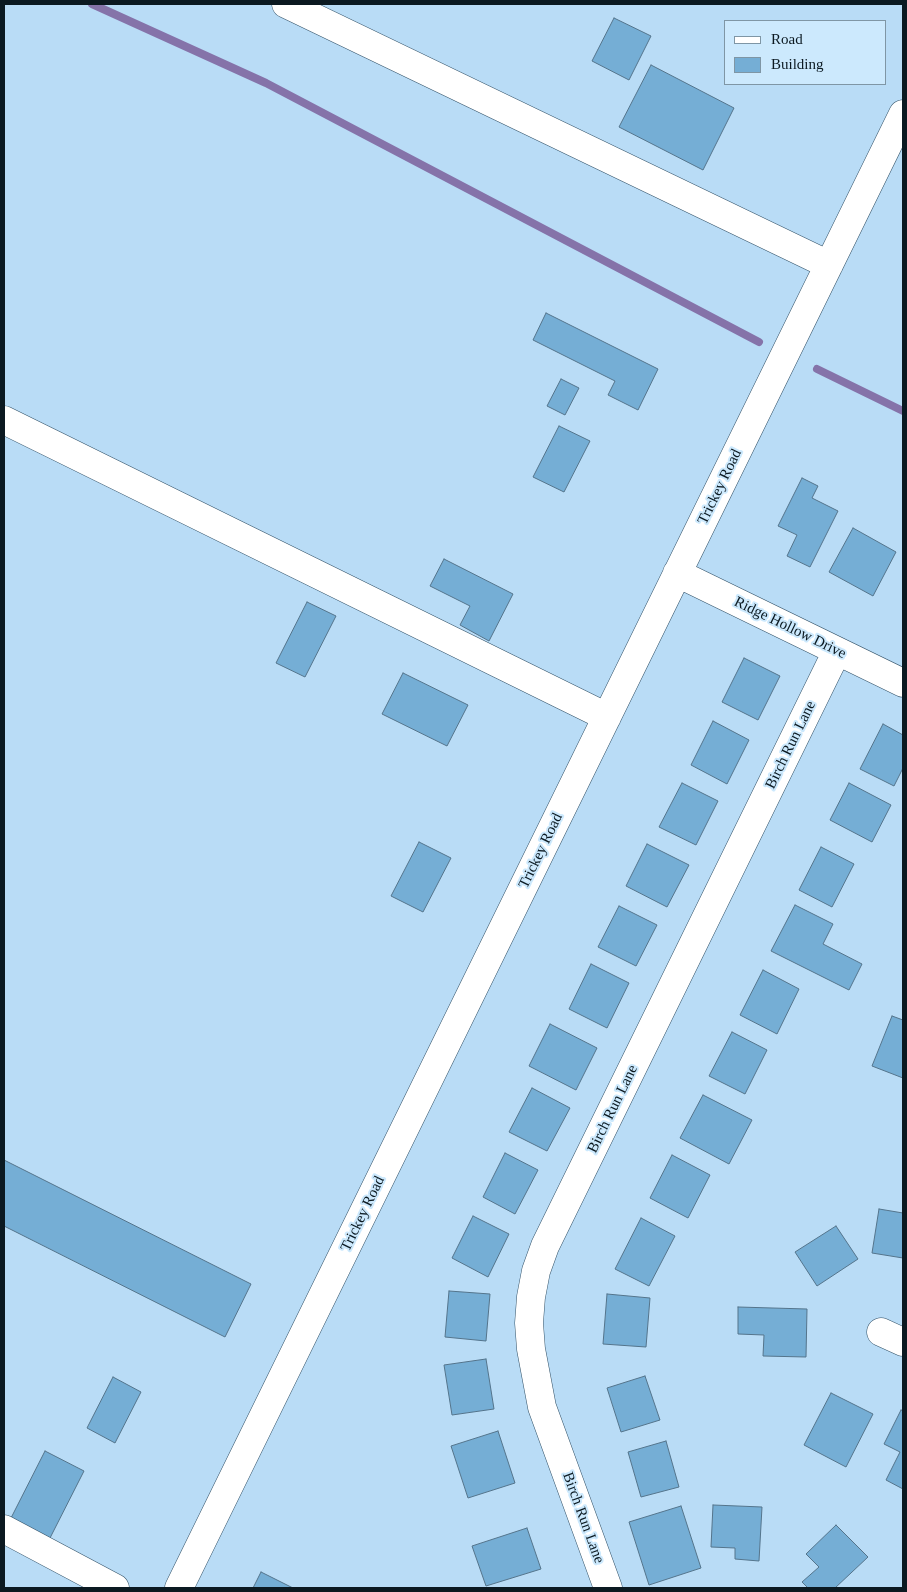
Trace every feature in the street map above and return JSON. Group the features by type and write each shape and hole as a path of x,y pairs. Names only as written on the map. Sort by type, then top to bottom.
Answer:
{"street":[{"path":"286,4 829,265"},
{"name":"Trickey Road","path":"179,1588 903,114"},
{"path":"4,420 607,717"},
{"name":"Ridge Hollow Drive","path":"678,573 903,683"},
{"name":"Birch Run Lane","path":"608,1588 542,1407 531,1349 529,1322 536,1271 550,1238 837,651"},
{"path":"4,1529 115,1588"}],"building":[{"path":"614,18 651,36 629,80 592,61"},
{"path":"651,65 734,108 703,170 619,127"},
{"path":"546,313 658,369 638,410 608,395 615,381 533,340"},
{"path":"561,379 579,388 565,415 547,406"},
{"path":"559,426 590,441 564,492 533,477"},
{"path":"802,478 818,486 812,498 838,511 810,567 787,556 797,535 778,526"},
{"path":"853,528 896,552 873,596 829,572"},
{"path":"444,559 513,594 489,641 460,625 470,606 430,586"},
{"path":"307,602 336,616 305,677 276,663"},
{"path":"744,658 780,676 758,720 722,702"},
{"path":"403,673 468,705 447,746 382,714"},
{"path":"713,721 749,740 727,784 691,765"},
{"path":"883,724 903,735 903,768 894,786 860,769"},
{"path":"682,783 718,801 696,845 659,827"},
{"path":"849,783 891,805 872,842 830,820"},
{"path":"419,842 451,858 423,912 391,896"},
{"path":"647,844 689,865 667,907 626,886"},
{"path":"821,847 854,864 832,907 799,890"},
{"path":"795,905 833,924 823,944 862,964 849,990 771,951"},
{"path":"619,906 657,925 636,966 598,947"},
{"path":"591,964 629,983 607,1028 569,1009"},
{"path":"763,970 799,989 777,1034 740,1015"},
{"path":"892,1016 903,1020 903,1078 872,1066"},
{"path":"550,1024 597,1048 576,1090 529,1066"},
{"path":"732,1032 767,1050 745,1094 709,1076"},
{"path":"532,1088 570,1108 547,1151 509,1132"},
{"path":"703,1095 752,1120 729,1164 680,1138"},
{"path":"505,1153 538,1170 515,1214 483,1197"},
{"path":"672,1155 710,1175 688,1218 650,1198"},
{"path":"4,1160 251,1284 225,1337 4,1226"},
{"path":"879,1209 903,1213 903,1258 872,1253"},
{"path":"473,1216 509,1234 488,1277 452,1258"},
{"path":"641,1218 675,1236 649,1286 615,1269"},
{"path":"836,1226 858,1259 817,1286 795,1252"},
{"path":"449,1291 490,1294 486,1341 445,1337"},
{"path":"607,1294 650,1298 646,1347 603,1344"},
{"path":"738,1307 807,1309 806,1357 763,1356 764,1335 738,1334"},
{"path":"486,1359 494,1409 452,1415 444,1365"},
{"path":"645,1376 660,1420 621,1432 607,1388"},
{"path":"113,1377 141,1392 115,1443 87,1428"},
{"path":"831,1393 873,1414 846,1467 804,1445"},
{"path":"901,1410 903,1411 903,1489 886,1480 900,1452 884,1444"},
{"path":"498,1431 515,1483 468,1498 451,1446"},
{"path":"666,1441 679,1487 641,1497 628,1452"},
{"path":"45,1451 84,1471 50,1538 11,1518"},
{"path":"713,1505 762,1507 759,1561 735,1559 735,1548 711,1547"},
{"path":"681,1506 701,1568 649,1585 629,1522"},
{"path":"836,1525 868,1557 835,1588 808,1588 802,1582 819,1567 806,1554"},
{"path":"527,1528 541,1569 486,1586 472,1546"},
{"path":"261,1572 293,1588 253,1588"}],"waterway":[{"path":"92,4 266,83 759,342"},
{"path":"817,369 903,411"}]}
